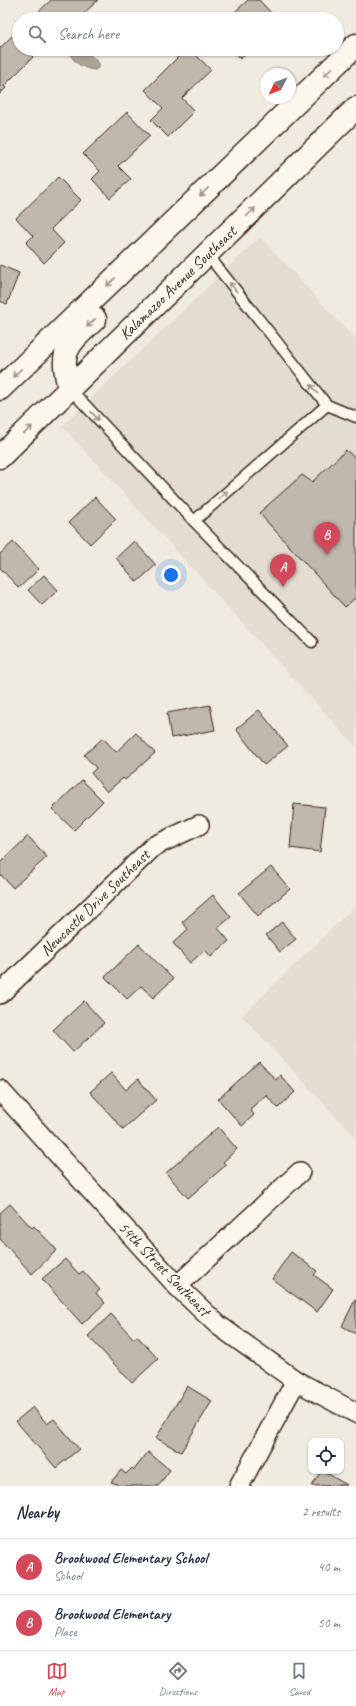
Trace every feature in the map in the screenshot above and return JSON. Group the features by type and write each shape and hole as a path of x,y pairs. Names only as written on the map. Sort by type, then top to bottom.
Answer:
{"main road":[{"path":"0,389 356,45"},
{"name":"Kalamazoo Avenue Southeast","path":"0,457 356,108"},
{"path":"70,389 64,368 67,350 74,340 234,183 247,151"}],"street":[{"name":"Newcastle Drive Southeast","path":"0,994 154,846 200,825"},
{"name":"54th Street Southeast","path":"0,1090 177,1286 218,1325 296,1381 356,1413"},
{"path":"177,1286 300,1172"},
{"path":"239,1486 296,1381"}],"lane":[{"path":"207,254 327,405 356,417"},
{"path":"70,389 194,521 312,642"},
{"path":"194,521 327,405"}],"shaded area":[{"path":"71,56 91,56 99,63 99,67 95,70 84,67"},
{"path":"260,237 356,340 356,747 62,426"},
{"path":"356,905 356,1138 242,1016"}],"building":[{"path":"51,0 98,0 85,12 38,12"},
{"path":"248,0 259,0 270,12 235,12"},
{"path":"12,36 12,56 33,57 4,86 6,88 0,94 0,48"},
{"path":"179,56 197,56 211,70 182,98 194,111 168,137 151,120 163,108 145,90"},
{"path":"127,112 150,136 118,166 131,179 110,198 92,179 100,171 83,154"},
{"path":"58,177 81,200 51,229 64,243 44,263 26,243 33,236 16,218"},
{"path":"0,265 19,273 7,304 0,301"},
{"path":"346,450 356,459 356,597 345,607 259,513 302,475 312,482"},
{"path":"95,497 116,519 90,544 69,522"},
{"path":"134,541 156,565 137,582 116,558"},
{"path":"13,542 39,569 19,588 0,568 0,554"},
{"path":"44,575 58,590 42,605 28,590"},
{"path":"210,705 215,730 171,738 167,713"},
{"path":"259,710 288,746 264,765 236,729"},
{"path":"136,733 155,753 125,780 123,778 107,792 91,773 96,768 84,755 103,738 116,752"},
{"path":"82,780 103,801 74,830 52,809"},
{"path":"294,804 325,807 320,852 290,848"},
{"path":"28,836 47,857 13,888 0,874 0,863"},
{"path":"271,867 290,889 258,916 239,893"},
{"path":"213,895 231,917 218,928 229,941 211,957 205,950 190,963 173,943 188,929 182,922"},
{"path":"282,922 296,939 280,952 266,935"},
{"path":"139,944 173,979 153,998 141,986 127,999 105,977"},
{"path":"84,1001 104,1023 73,1052 53,1030"},
{"path":"259,1062 276,1080 280,1075 295,1092 278,1108 266,1095 250,1109 254,1115 242,1126 218,1099"},
{"path":"111,1073 126,1090 138,1079 156,1100 123,1129 90,1092"},
{"path":"218,1127 237,1149 223,1162 226,1165 188,1198 166,1173"},
{"path":"10,1204 32,1228 34,1226 57,1250 32,1274 0,1239 0,1213"},
{"path":"291,1252 317,1271 314,1275 333,1289 317,1312 272,1279"},
{"path":"65,1259 79,1274 83,1271 100,1290 96,1293 105,1303 82,1324 42,1279"},
{"path":"356,1300 356,1334 342,1326"},
{"path":"111,1314 134,1339 137,1336 158,1359 132,1383 88,1336"},
{"path":"187,1386 212,1401 181,1452 156,1438"},
{"path":"33,1407 47,1424 54,1419 79,1449 56,1468 16,1421"},
{"path":"148,1452 170,1470 158,1486 116,1486 117,1484 111,1482 121,1470 126,1474 132,1468 134,1470"},
{"path":"319,1474 328,1474 347,1485 312,1486"}],"place":[{"name":"Brookwood Elementary","path":"327,555"},
{"name":"Brookwood Elementary School","path":"283,587"}]}
